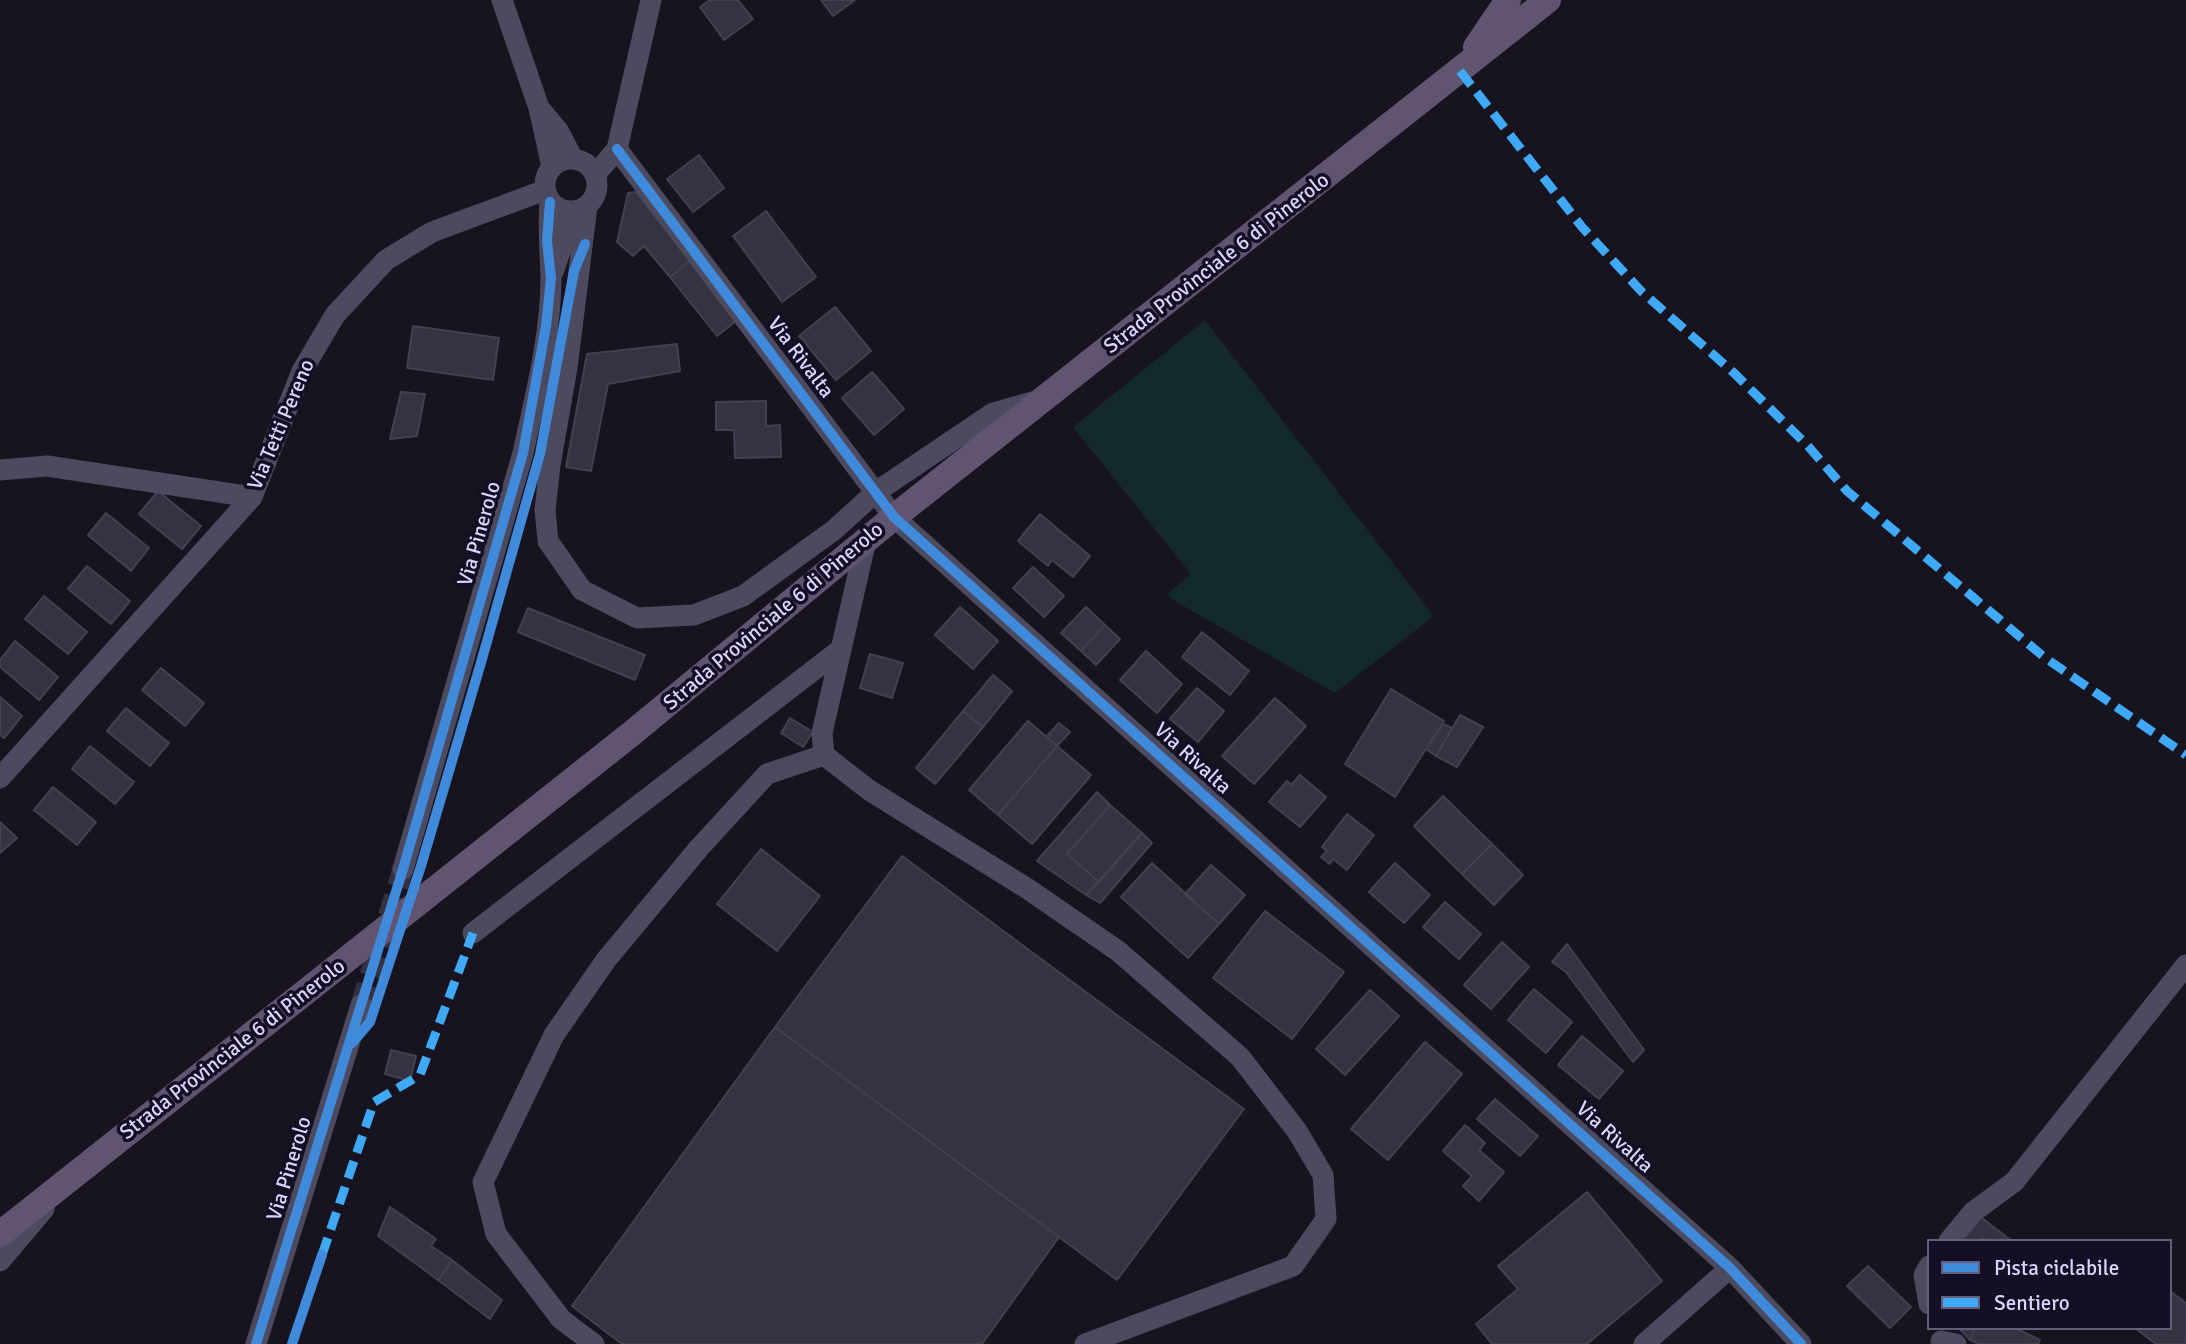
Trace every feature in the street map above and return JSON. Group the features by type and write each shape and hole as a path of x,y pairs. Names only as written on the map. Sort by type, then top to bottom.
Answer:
{"main road":[{"path":"1460,71 1508,0"},
{"name":"Strada Provinciale 6 di Pinerolo","path":"0,1234 631,734 894,517 1051,396 1548,0"}],"street":[{"path":"502,0 539,108 552,167"},
{"path":"539,108 585,166 596,193 580,209 557,208 548,196 547,173 552,167 585,166 619,139 651,0"},
{"name":"Via Rivalta","path":"619,139 894,517 1730,1268 1801,1344"},
{"name":"Via Pinerolo","path":"402,869 523,453 537,390 551,278 547,241 548,196"},
{"name":"Via Tetti Pereno","path":"0,778 252,497 302,371 335,315 386,260 432,232 548,196"},
{"path":"580,209 585,244 545,510 548,541 582,590 637,618 694,615 743,596 834,530 876,492 993,414 1051,396"},
{"name":"Via Pinerolo","path":"551,278 580,209"},
{"path":"0,470 47,466 252,497"},
{"path":"834,530 894,517"},
{"path":"866,540 822,733 824,755 869,790 1028,889 1118,951 1240,1057 1297,1131 1322,1175 1326,1219 1293,1266 1086,1344"},
{"path":"473,933 841,649"},
{"path":"594,1344 561,1319 496,1234 483,1182 554,1035 606,960 699,848 767,774 824,755"},
{"path":"1951,1239 1973,1212 2014,1182 2186,965"},
{"name":"Via Pinerolo","path":"256,1344 361,1005"},
{"path":"0,1261 65,1183"},
{"path":"1644,1344 1730,1268"},
{"path":"1927,1270 1924,1275 1927,1292"}],"green space":[{"path":"1205,320 1434,616 1335,693 1173,600 1167,594 1191,574 1073,427"}],"building":[{"path":"710,0 738,0 753,19 724,40 700,7"},
{"path":"821,0 855,0 833,16"},
{"path":"699,155 724,188 693,212 667,179"},
{"path":"636,192 690,261 670,277 644,246 633,256 617,242 628,193"},
{"path":"766,211 816,277 782,302 733,236"},
{"path":"690,261 737,320 717,336 670,277"},
{"path":"835,307 871,351 836,380 799,336"},
{"path":"413,326 499,338 493,380 407,368"},
{"path":"677,344 680,371 608,384 591,471 566,467 587,354"},
{"path":"872,372 904,409 874,435 842,398"},
{"path":"401,392 425,394 417,436 390,439"},
{"path":"766,401 766,426 780,425 781,457 735,458 734,430 716,430 716,402"},
{"path":"158,491 201,526 182,549 139,514"},
{"path":"106,513 149,548 131,571 88,535"},
{"path":"1040,514 1090,556 1073,577 1052,560 1048,566 1018,541"},
{"path":"87,566 130,601 111,624 68,589"},
{"path":"1033,567 1064,596 1044,617 1013,588"},
{"path":"44,596 87,632 68,654 25,619"},
{"path":"960,607 998,641 973,669 935,635"},
{"path":"1086,607 1105,625 1081,651 1061,633"},
{"path":"528,608 645,655 635,680 518,632"},
{"path":"1105,625 1120,639 1096,665 1081,651"},
{"path":"1202,632 1249,671 1230,695 1182,657"},
{"path":"15,641 58,677 39,700 0,667 0,660"},
{"path":"1146,651 1182,684 1157,713 1120,680"},
{"path":"870,654 903,663 892,698 860,688"},
{"path":"161,668 204,703 185,726 142,690"},
{"path":"993,675 1012,691 983,727 963,711"},
{"path":"1197,688 1224,711 1198,742 1170,719"},
{"path":"1391,689 1444,721 1395,797 1345,764"},
{"path":"0,697 22,716 4,738 0,735"},
{"path":"1275,698 1306,726 1254,784 1222,756"},
{"path":"126,708 169,743 150,766 107,731"},
{"path":"963,711 983,727 935,784 916,768"},
{"path":"1460,715 1483,727 1457,767 1436,756"},
{"path":"790,718 813,732 803,747 781,733"},
{"path":"1028,721 1057,746 998,815 969,790"},
{"path":"1059,723 1070,732 1057,746 1046,737"},
{"path":"1443,724 1452,728 1436,756 1426,749"},
{"path":"90,746 134,782 115,804 72,769"},
{"path":"1057,746 1091,775 1032,844 998,815"},
{"path":"1300,775 1326,797 1300,827 1269,802 1287,781 1291,785"},
{"path":"53,787 96,822 77,845 34,810"},
{"path":"1097,792 1110,805 1067,854 1099,882 1086,895 1037,861"},
{"path":"1443,796 1492,844 1462,874 1414,826"},
{"path":"1110,805 1142,833 1099,882 1067,854"},
{"path":"1347,814 1374,835 1347,870 1333,859 1330,864 1321,857 1327,851 1322,847"},
{"path":"0,822 17,838 0,853"},
{"path":"1142,833 1152,843 1100,903 1086,895"},
{"path":"1492,844 1523,875 1494,905 1462,874"},
{"path":"761,849 820,896 777,951 717,904"},
{"path":"902,856 1244,1109 1117,1280 775,1027"},
{"path":"1152,863 1219,924 1188,958 1121,897"},
{"path":"1395,863 1430,895 1404,923 1369,892"},
{"path":"1211,865 1245,895 1219,924 1185,894"},
{"path":"1445,902 1481,934 1459,959 1423,927"},
{"path":"1265,911 1344,972 1292,1039 1213,978"},
{"path":"1502,942 1529,967 1491,1009 1464,985"},
{"path":"1567,944 1644,1050 1633,1062 1566,972 1552,962"},
{"path":"1534,989 1572,1022 1546,1053 1508,1020"},
{"path":"1370,990 1399,1016 1345,1075 1316,1049"},
{"path":"775,1027 1059,1237 982,1344 622,1344 572,1306"},
{"path":"1582,1036 1623,1071 1599,1099 1558,1065"},
{"path":"1425,1042 1462,1074 1388,1160 1351,1129"},
{"path":"391,1050 416,1056 410,1081 385,1074"},
{"path":"1495,1099 1538,1136 1520,1156 1477,1119"},
{"path":"1465,1125 1485,1143 1479,1150 1504,1172 1479,1201 1463,1186 1472,1176 1443,1151"},
{"path":"1587,1192 1662,1281 1587,1344 1492,1344 1476,1324 1518,1289 1498,1266"},
{"path":"390,1207 436,1239 431,1246 452,1260 438,1280 378,1236"},
{"path":"1978,1215 2009,1239 1983,1238 1960,1239"},
{"path":"452,1260 502,1300 490,1319 438,1280"},
{"path":"1868,1266 1911,1307 1890,1328 1847,1286"},
{"path":"2172,1292 2186,1303 2186,1344 2156,1344 2138,1330 2172,1330"},
{"path":"1961,1330 1975,1330 1970,1340"},
{"path":"1975,1330 2019,1330 2040,1340 2038,1344 1978,1344 1970,1340"}],"tunnel":[{"path":"361,1005 403,869"}],"marked path":[{"path":"1460,71 1582,227 1641,291 1734,373 1808,446 1847,491 2044,657 2186,755"},
{"path":"322,1255 374,1102 420,1075 473,933"}],"cycle path":[{"path":"617,149 894,517 1730,1268 1801,1344"},
{"path":"256,1344 403,869 523,453 546,326 551,278 547,241 550,202"},
{"path":"352,1043 370,1022 421,866 480,666 540,454 574,271 585,244"},
{"path":"292,1344 322,1255"}]}
